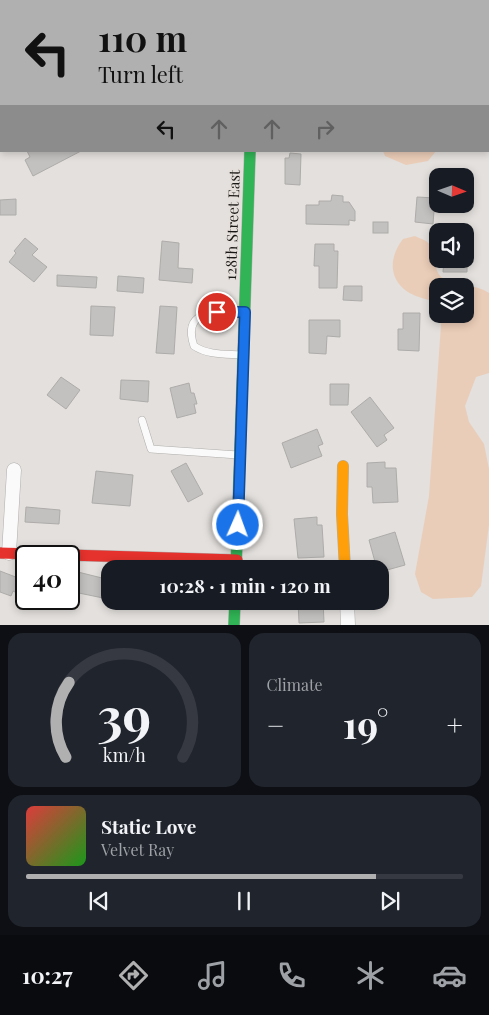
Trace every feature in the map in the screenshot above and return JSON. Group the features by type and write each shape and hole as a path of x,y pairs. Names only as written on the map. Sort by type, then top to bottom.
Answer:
{"street":[{"name":"128th Street East","path":"236,560 250,152"},
{"path":"343,466 342,514 345,560"},
{"path":"14,470 5,553 184,560"},
{"path":"234,625 235,610"},
{"path":"347,610 348,625"}],"lane":[{"path":"244,355 212,353 200,350 194,346 191,339 194,321 200,316 217,312 245,312"},
{"path":"142,420 151,449 241,455"}],"shaded area":[{"path":"383,152 435,152 428,161 406,165 385,156"},
{"path":"415,236 429,244 429,268 436,268 443,278 429,278 429,300 410,293 397,281 393,265 394,256 403,239"},
{"path":"474,287 489,293 489,373 476,377 465,406 469,422 484,444 489,469 489,525 481,586 472,597 433,599 421,592 415,574 429,496 441,323 474,323"}],"building":[{"path":"28,152 79,152 33,176 25,160 30,157"},
{"path":"290,153 301,154 300,185 285,184 285,158 289,158"},
{"path":"332,195 343,196 343,202 349,202 355,211 355,221 349,220 349,225 306,224 306,205 319,205 319,201 331,201"},
{"path":"417,197 429,198 429,213 434,213 433,223 415,222"},
{"path":"16,199 16,215 0,215 0,200"},
{"path":"373,222 388,222 388,233 373,233"},
{"path":"25,238 38,249 32,255 47,267 34,282 9,262 16,253 14,251"},
{"path":"162,241 179,243 178,268 193,269 192,283 159,280"},
{"path":"315,244 334,244 334,251 338,251 337,288 319,288 319,266 314,266"},
{"path":"443,268 467,268 467,272 443,272"},
{"path":"57,275 97,277 96,288 57,286"},
{"path":"118,276 144,278 143,293 117,291"},
{"path":"344,286 362,286 362,301 343,300"},
{"path":"91,306 115,307 113,336 90,335"},
{"path":"160,306 177,307 174,354 156,353"},
{"path":"403,313 420,313 419,351 398,350 398,329 403,329"},
{"path":"309,320 340,320 340,337 327,336 326,354 309,353"},
{"path":"61,377 80,390 66,409 47,395"},
{"path":"121,380 149,381 148,402 120,399"},
{"path":"189,383 191,393 194,393 197,404 194,404 196,413 177,418 170,388"},
{"path":"330,384 349,384 348,405 330,405"},
{"path":"370,397 394,428 384,435 387,440 377,447 351,412"},
{"path":"317,429 323,444 318,446 322,456 291,468 282,443"},
{"path":"385,462 385,468 396,468 398,502 373,503 372,487 367,487 367,463"},
{"path":"186,463 203,494 188,502 171,471"},
{"path":"96,471 133,475 130,506 92,503"},
{"path":"26,507 60,510 59,524 25,522"},
{"path":"317,517 317,525 322,525 324,557 298,558 294,519"},
{"path":"395,532 405,565 389,569 389,560 375,560 369,540"},
{"path":"0,571 15,577 15,592 13,591 11,596 0,592"},
{"path":"80,572 101,578 101,598 80,593"},
{"path":"298,610 323,610 324,622 299,623"}],"traffic: fast":[{"path":"236,560 250,152"},
{"path":"234,625 235,610"}],"traffic: slow":[{"path":"343,466 342,514 345,560"}],"traffic: jam":[{"path":"0,553 237,560"}],"route":[{"path":"217,312 245,312 238,525"}]}
